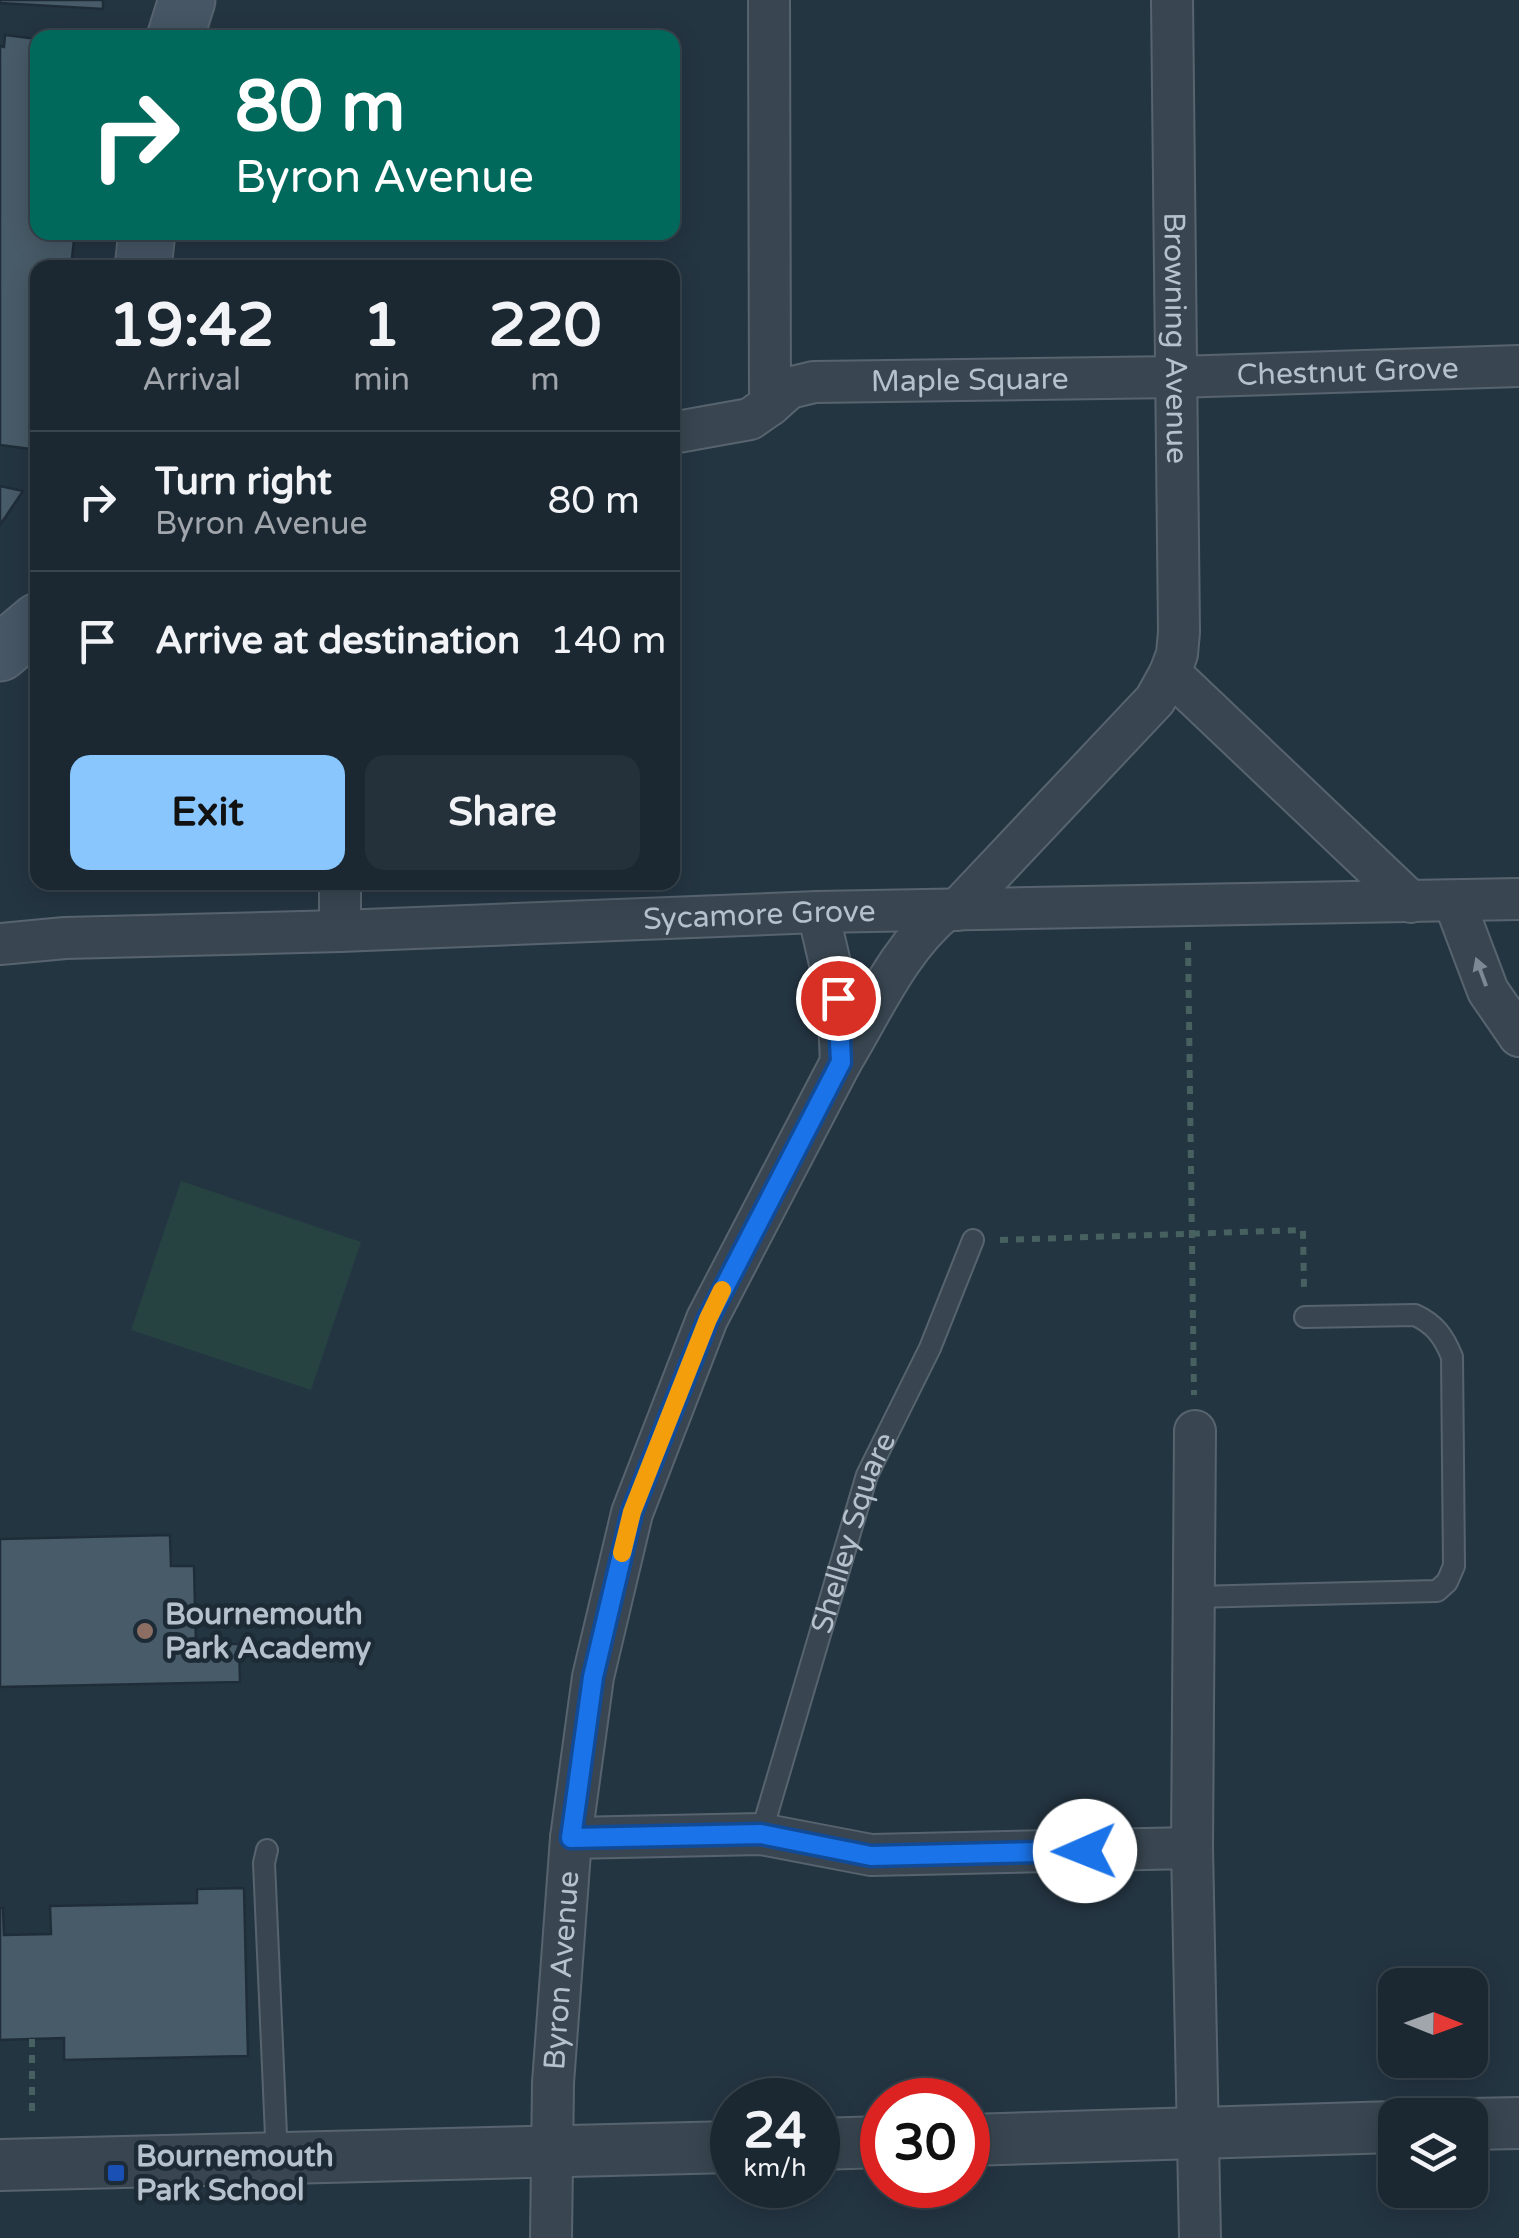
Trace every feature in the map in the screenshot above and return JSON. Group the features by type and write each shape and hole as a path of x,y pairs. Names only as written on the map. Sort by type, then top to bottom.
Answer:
{"main road":[{"path":"178,30 187,0"}],"street":[{"path":"769,0 770,405"},
{"name":"Browning Avenue","path":"951,910 1155,700 1177,654 1180,632 1172,0"},
{"name":"Chestnut Grove","path":"1176,377 1519,366"},
{"name":"Maple Square","path":"680,431 750,419 790,388 814,382 1176,377"},
{"path":"1170,673 1411,902"},
{"path":"340,890 340,931"},
{"name":"Sycamore Grove","path":"0,944 65,938 818,912 1519,900"},
{"path":"1454,901 1488,990 1519,1036"},
{"name":"Byron Avenue","path":"551,2238 551,2153 571,1838 593,1677 632,1512 708,1319 841,1062 925,927 951,910"},
{"path":"818,912 838,998 841,1062"},
{"path":"1195,1431 1192,1848 1200,2238"},
{"path":"571,1838 761,1834 871,1856 1192,1848"},
{"path":"1488,2124 1519,2123"},
{"path":"990,2139 1378,2127"},
{"path":"17,2164 710,2148"}],"lane":[{"name":"Shelley Square","path":"761,1834 867,1475 930,1348 974,1240"},
{"path":"1194,1596 1437,1591 1447,1582 1454,1566 1452,1357 1444,1338 1415,1315 1305,1317"},
{"path":"267,1850 264,1863 277,2160"}],"path":[{"path":"1187,906 1195,1431"},
{"path":"974,1240 1304,1230 1305,1317"},
{"path":"17,2164 32,2040"}],"green space":[{"path":"181,1181 361,1242 311,1390 131,1330"}],"building":[{"path":"103,0 103,9 0,3"},
{"path":"5,35 30,38 30,240 74,240 72,260 30,260 30,449 0,445 0,46 4,47"},
{"path":"0,486 23,491 0,525"},
{"path":"170,1535 171,1566 194,1566 196,1644 239,1644 240,1682 0,1687 0,1539"},
{"path":"244,1888 248,2056 64,2060 64,2038 0,2040 0,1908 4,1935 51,1934 50,1906 197,1903 197,1889"}],"slow traffic":[{"path":"622,1553 632,1512 722,1290"}],"place":[{"name":"Bournemouth Park Academy","path":"145,1631"},
{"name":"Bournemouth Park School","path":"116,2173"}],"route":[{"path":"838,998 841,1062 708,1319 632,1512 593,1677 571,1838 761,1834 871,1856 1085,1851"}]}
